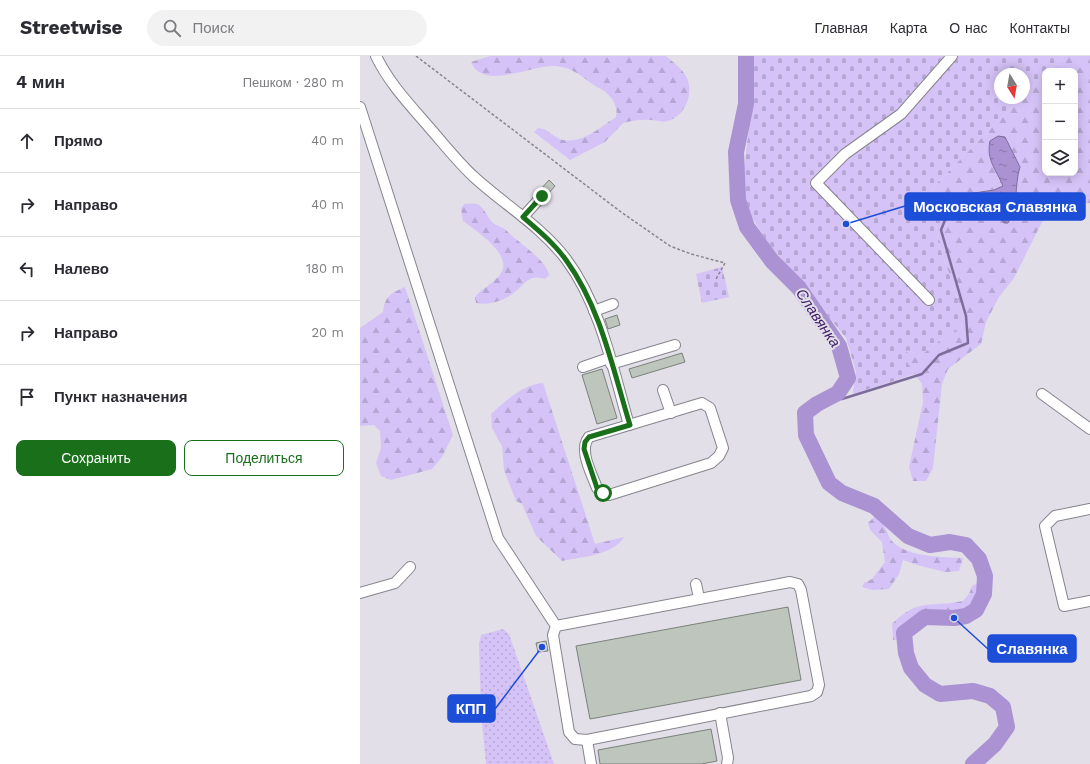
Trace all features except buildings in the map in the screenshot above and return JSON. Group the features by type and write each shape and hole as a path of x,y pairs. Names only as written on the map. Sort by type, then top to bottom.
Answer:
{"lane":[{"path":"376,56 383,71 394,87 456,159 473,176 546,236 566,259 577,276 594,311 630,425"},
{"path":"929,300 816,183 845,154 901,114 952,56"},
{"path":"360,107 498,538 556,626"},
{"path":"523,217 542,196"},
{"path":"594,311 613,304"},
{"path":"583,366 675,345"},
{"path":"663,390 671,413"},
{"path":"1042,394 1090,429"},
{"path":"702,403 710,408 723,448 719,456 711,463 609,495 603,493 597,488 584,449 585,442 589,437 671,413 702,403"},
{"path":"1090,509 1055,516 1045,526 1064,606 1090,601"},
{"path":"360,593 395,583 410,567"},
{"path":"790,582 798,584 800,590 819,685 817,692 811,696 586,740 575,739 569,732 553,635 556,626 790,582"},
{"path":"696,584 699,598"},
{"path":"720,713 728,758 727,764"},
{"path":"586,740 591,764"}],"path":[{"path":"416,56 621,212 670,246 691,254 725,263 716,279"}],"green space":[{"path":"490,56 666,56 685,74 689,84 689,97 683,109 674,118 666,122 643,120 623,123 605,142 570,160 534,132 538,128 547,131 560,139 575,140 583,138 616,117 617,113 613,100 603,90 579,74 563,67 546,66 497,76 486,75 477,71 471,62"},
{"path":"749,56 1063,56 1051,68 1042,68 1042,77 1030,89 1030,68 994,68 994,104 1015,104 932,188 938,242 963,314 961,329 939,341 920,356 908,350 903,356 915,374 853,394 856,372 846,338 766,240 746,208 743,176 751,112"},
{"path":"1063,56 1090,56 1090,203 1063,207 1042,222 1014,278 999,297 986,322 981,344 948,369 942,384 933,468 926,481 913,481 909,467 923,402 922,384 902,356 908,350 920,356 939,341 961,329 963,314 938,242 932,188 1015,104 1030,104 1030,89 1042,77 1042,176 1078,176 1078,68 1051,68","holes":["1005,137 1020,167 1016,178 1017,194 1011,219 1004,223 989,205 971,199 948,215 979,191 994,190 1003,186 999,175"]},
{"path":"464,204 479,205 493,223 505,230 543,263 549,275 545,279 535,278 528,280 511,295 502,300 486,304 476,303 475,297 498,277 503,269 503,261 493,245 463,221 461,209"},
{"path":"722,267 729,297 702,303 696,274"},
{"path":"405,287 453,435 442,457 432,469 391,480 381,476 376,463 381,448 380,431 374,425 360,426 360,328 383,312 387,299 396,291"},
{"path":"543,383 595,544 624,537 613,548 596,554 562,561 536,536 522,504 516,501 504,470 502,446 492,428 491,414 522,390 529,386"},
{"path":"875,516 885,527 891,540 900,548 917,554 963,558 959,571 945,572 903,560 899,574 889,589 872,590 862,587 864,583 872,579 885,562 882,542 870,530 868,523"},
{"path":"978,583 980,592 972,606 956,614 935,612 915,617 902,630 902,639 893,640 892,624 901,616 910,610 925,605 963,601 969,594 972,586"},
{"path":"503,629 509,634 554,764 486,764 481,713 479,644 481,635"}],"water":[{"path":"998,136 1005,137 1020,167 1014,210 1008,223 1004,223 989,205 971,199 947,215 948,205 960,195 994,190 1003,186 992,164 989,154 990,141"}],"waterway":[{"name":"Славянка","path":"746,56 746,104 736,152 738,200 747,227 772,261 799,288 839,346 848,378 838,393 817,404 805,413 806,435 829,483 842,493 874,506 908,536 930,545 950,542 966,545 979,559 985,576 984,594 976,610 966,616 954,618 925,617 904,633 906,653 911,668 925,685 940,694 973,691 990,696 1003,707 1007,727 995,744 973,764"},
{"path":"832,396 842,399 922,374 939,355 968,343 966,316 941,230 947,215"}],"place":[{"name":"Московская Славянка","path":"846,224"},
{"name":"Славянка","path":"954,618"},
{"name":"КПП","path":"542,647"}],"route":[{"path":"542,196 523,217 546,236 566,259 577,276 598,320 630,425 589,437 585,442 584,449 597,488 603,493"}]}
